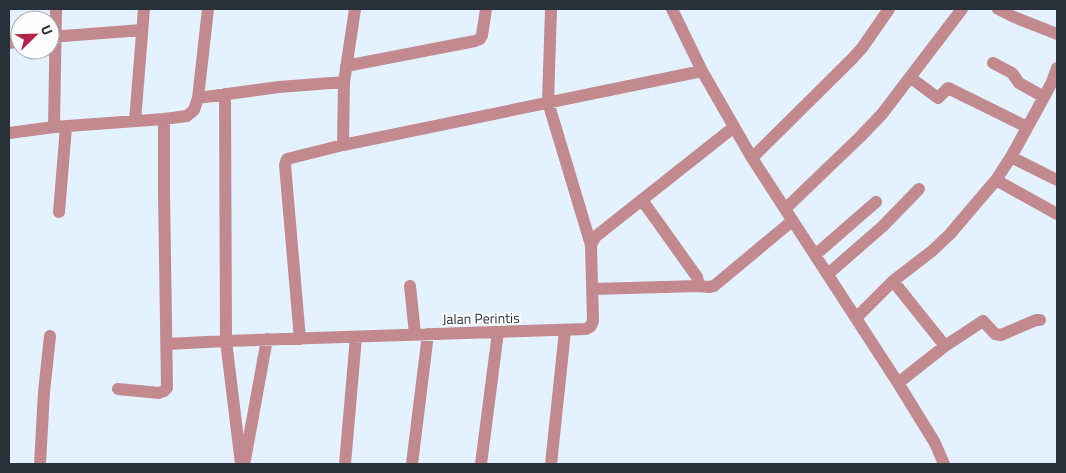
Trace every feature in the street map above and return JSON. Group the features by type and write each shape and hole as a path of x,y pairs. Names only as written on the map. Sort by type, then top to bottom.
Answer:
{"street":[{"path":"135,121 144,9"},
{"path":"9,133 187,116 194,110 198,98 208,9"},
{"path":"343,145 344,82 355,9"},
{"path":"346,66 480,39 486,9"},
{"name":"Jalan Perintis","path":"167,344 267,339 565,331 586,329 592,324 591,245 548,102 551,9"},
{"path":"672,9 702,70 752,158 898,383 935,443 944,464"},
{"path":"752,158 852,59 889,9"},
{"path":"785,209 882,114 962,9"},
{"path":"998,9 1057,34"},
{"path":"60,36 142,30"},
{"path":"55,60 60,127 60,212"},
{"path":"993,63 1012,73 1019,83 1044,96"},
{"path":"856,317 950,234 996,180 1011,158 1052,82 1057,68"},
{"path":"300,339 284,165 287,159 343,145 702,70"},
{"path":"910,78 938,98 948,88 1027,127"},
{"path":"198,98 279,86 344,82"},
{"path":"225,94 226,341 243,464"},
{"path":"118,389 159,393 164,392 168,383 164,119"},
{"path":"591,245 598,234 734,127"},
{"path":"1011,158 1057,180"},
{"path":"996,180 1057,214"},
{"path":"828,274 883,226 919,189"},
{"path":"642,200 697,277 700,286"},
{"path":"815,255 876,202"},
{"path":"593,288 709,287 717,285 792,221"},
{"path":"894,282 945,346"},
{"path":"410,286 422,334 412,464"},
{"path":"898,383 945,346 983,321 995,334 1001,335 1040,320"},
{"path":"551,464 565,331"},
{"path":"481,464 498,332"},
{"path":"40,464 44,392 50,336"},
{"path":"345,464 356,337"},
{"path":"243,464 267,339"}]}
